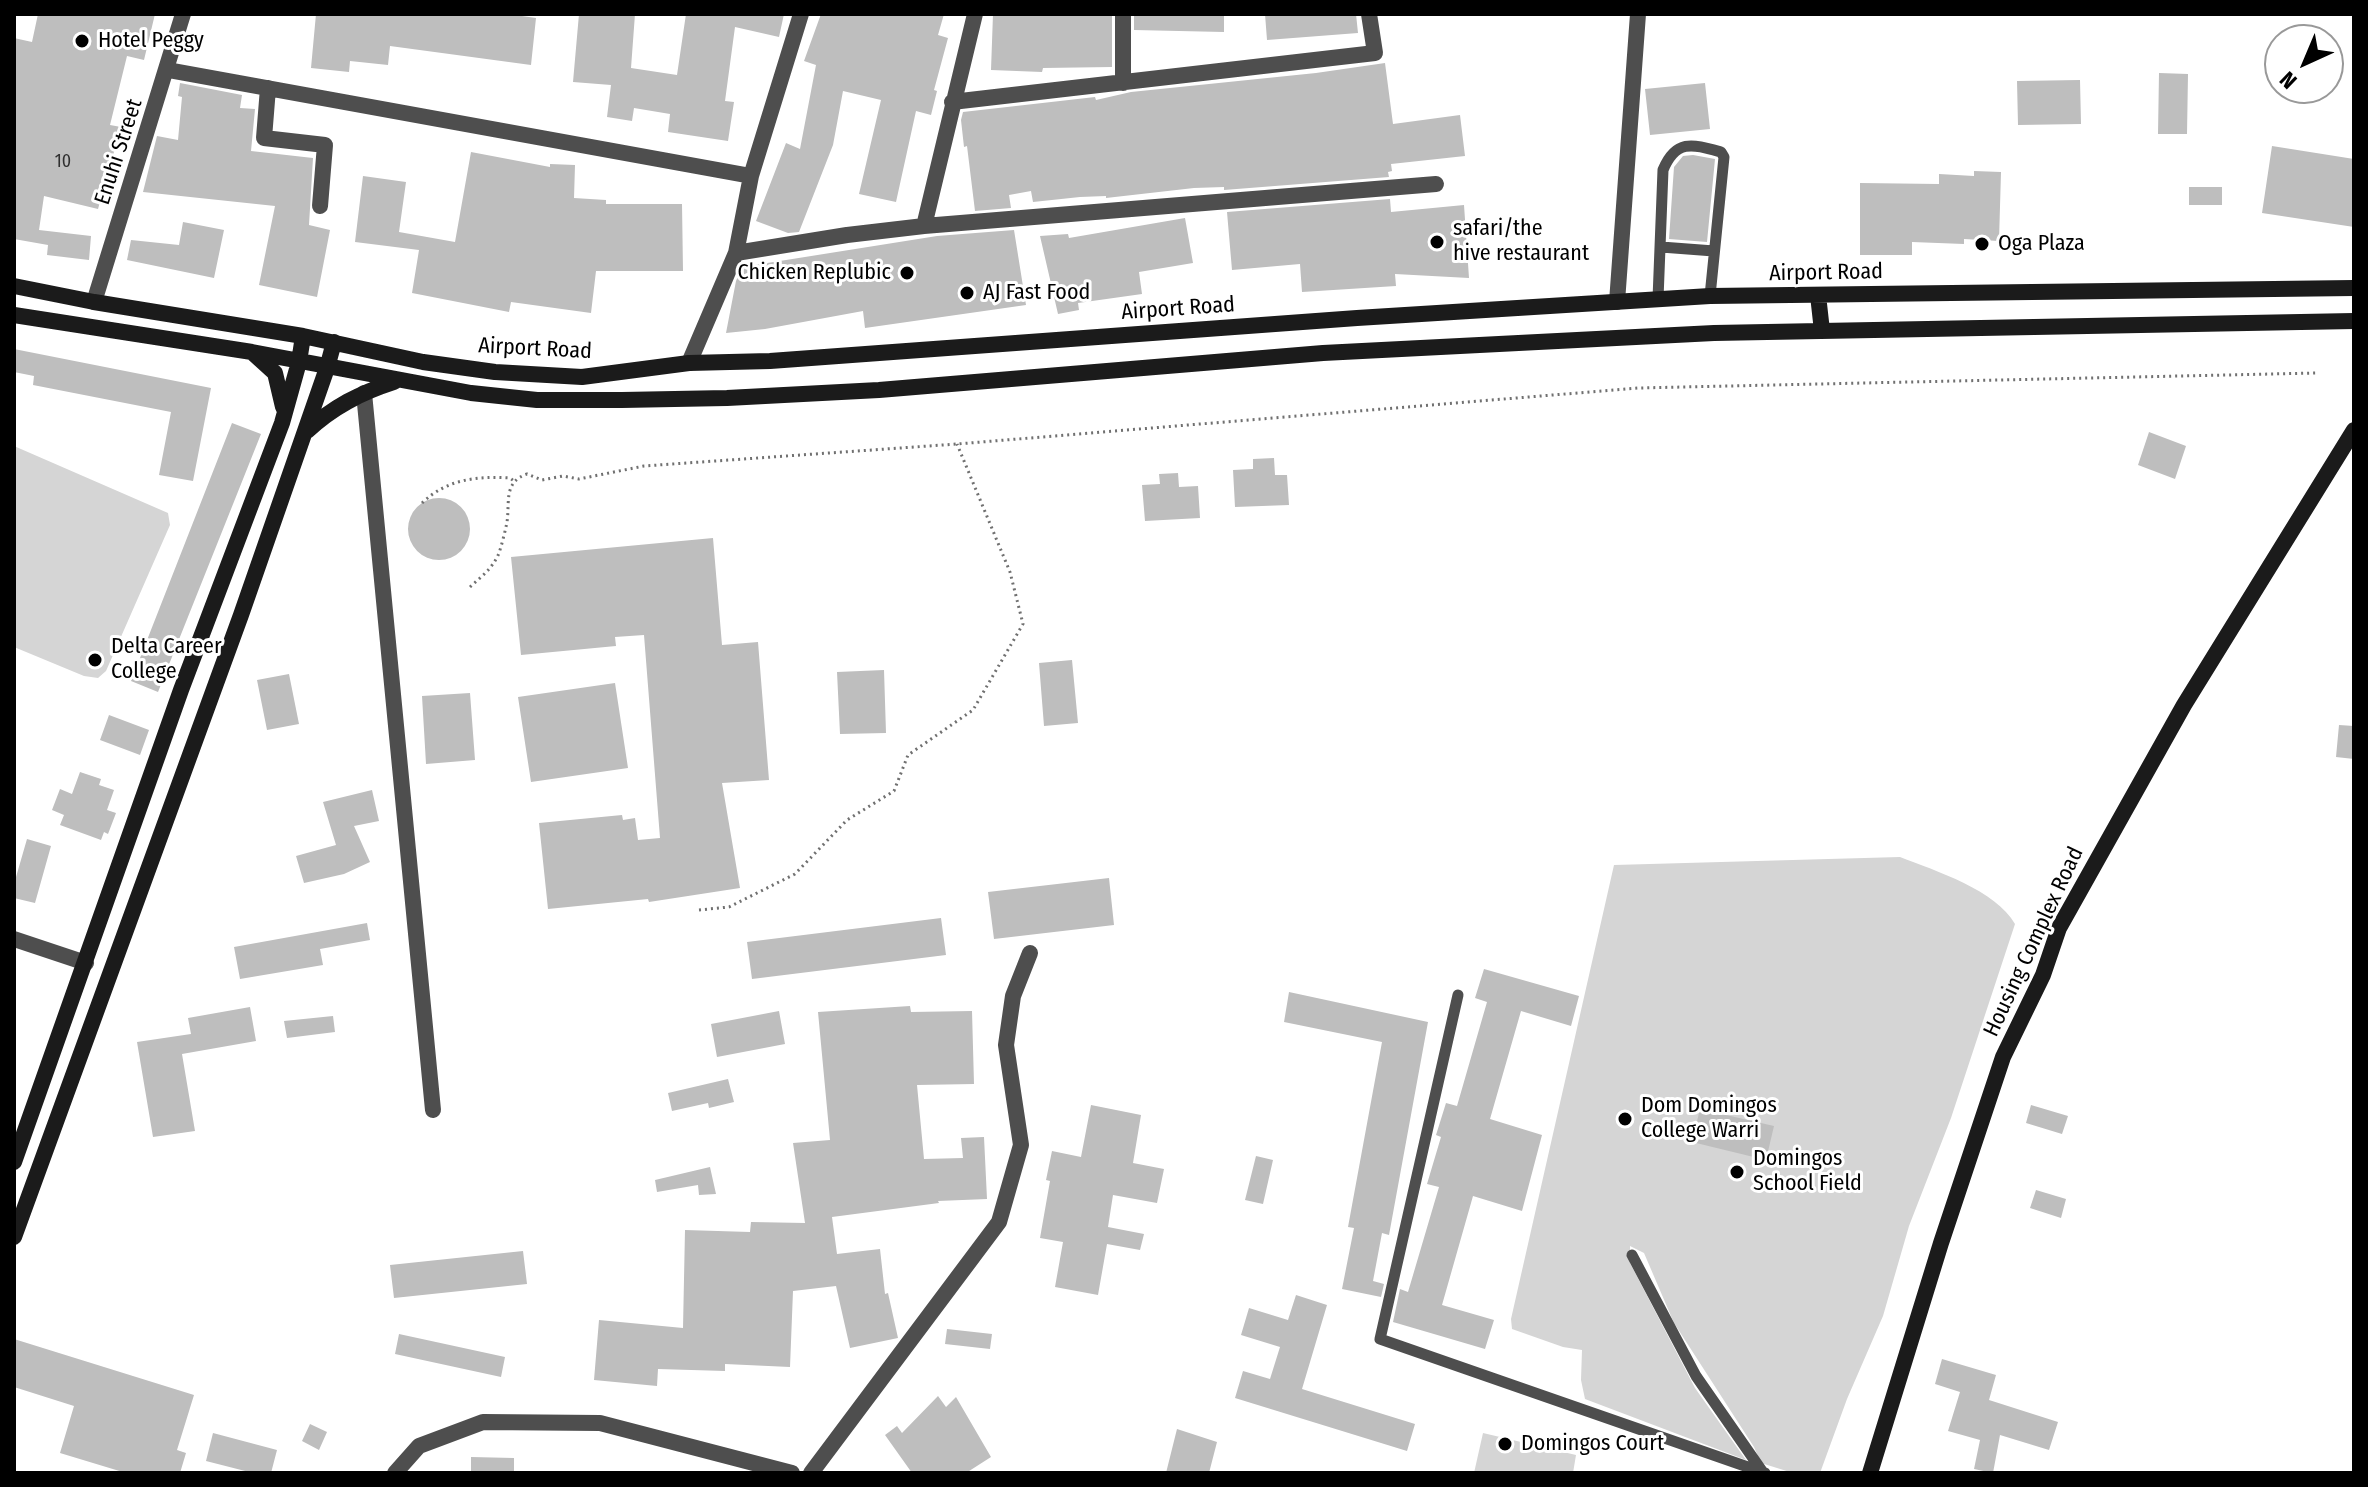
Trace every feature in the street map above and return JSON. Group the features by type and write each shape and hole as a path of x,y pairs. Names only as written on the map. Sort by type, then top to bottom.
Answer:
{"main road":[{"name":"Airport Road","path":"14,286 303,336 423,362 495,372 582,377 689,363 770,361 1710,296 2354,288"},
{"path":"1818,295 1822,331"},
{"path":"14,315 252,352 397,381 537,400 727,398 879,390 1323,353 1714,333 2354,321"},
{"path":"2305,322 2354,331"},
{"path":"14,1162 181,690 282,423 303,336"},
{"path":"14,1237 306,432 334,342"},
{"path":"252,352 275,373 284,404 282,423"},
{"path":"306,432 328,412 364,393 397,381"},
{"name":"Housing Complex Road","path":"1870,1473 1941,1243 2003,1057 2043,975 2059,928 2184,705 2349,448 2354,430"}],"street":[{"name":"Enuhi Street","path":"94,302 183,14"},
{"path":"689,363 736,253 751,176 801,14"},
{"path":"924,226 975,14"},
{"path":"1123,14 1123,83"},
{"path":"952,102 1375,53 1369,14"},
{"path":"1617,302 1638,14"},
{"path":"168,70 751,176"},
{"path":"268,88 264,138 325,145 320,206"},
{"path":"736,253 924,226 1436,184"},
{"path":"364,393 433,1110"},
{"path":"14,939 86,963"},
{"path":"811,1473 999,1222 1021,1145 1006,1045 1013,996 1030,953"},
{"path":"395,1473 419,1446 483,1422 600,1423 792,1473"}],"lane":[{"path":"1658,299 1663,170 1671,152 1681,147 1704,147 1721,152 1724,157 1710,296"},
{"path":"1661,247 1714,251"},
{"path":"1458,995 1380,1339 1764,1472"},
{"path":"1632,1255 1696,1376 1764,1472"}],"path":[{"path":"470,587 487,571 500,551 507,524 508,494 514,481 527,474 542,480 563,476 579,479 644,466 957,444 1638,388 2316,373"},
{"path":"699,910 729,907 795,874 847,820 894,791 908,755 973,710 1023,624 1010,572 957,444"},
{"path":"422,503 455,482 481,478 510,478 514,481"}],"shaded area":[{"path":"14,446 168,513 170,525 106,671 98,678 84,676 14,647"},
{"name":"Domingos School Field","path":"1900,857 1980,892 1994,901 2015,924 1951,1118 1909,1226 1883,1316 1847,1399 1820,1473 1793,1473 1761,1463 1754,1447 1674,1323 1644,1253 1630,1246 1630,1263 1695,1388 1746,1460 1585,1399 1581,1380 1582,1350 1563,1347 1512,1329 1511,1319 1614,865"},
{"name":"Domingos Court","path":"1483,1433 1576,1455 1573,1473 1474,1473"}],"building":[{"path":"38,14 155,14 144,60 127,56 110,125 121,127 98,209 44,196 39,230 91,236 89,260 47,255 48,245 14,239 14,38 32,42"},
{"path":"316,14 508,14 536,18 531,65 390,46 388,65 350,61 349,72 311,68"},
{"path":"579,14 635,14 631,68 677,75 686,14 784,14 779,37 735,27 725,101 734,102 728,141 668,132 670,114 634,108 632,121 607,117 611,85 573,82"},
{"path":"821,14 944,14 938,35 948,38 934,90 937,91 931,115 916,111 896,202 859,194 881,100 843,91 833,145 799,232 788,233 756,221 786,143 800,149 816,65 804,61"},
{"path":"993,14 1112,14 1112,67 1043,68 1042,72 991,70"},
{"path":"1134,14 1224,14 1224,32 1134,30"},
{"path":"1265,14 1356,14 1358,33 1267,40"},
{"path":"1385,63 1393,124 1460,115 1465,156 1391,164 1389,177 1224,190 1224,187 1194,188 1033,202 1031,191 1009,195 1011,208 975,211 967,146 964,147 963,112 1095,97 1096,100 1131,92"},
{"path":"2159,73 2188,74 2187,134 2158,134"},
{"path":"2080,80 2081,124 2018,125 2017,81"},
{"path":"180,83 242,95 240,108 255,109 251,151 313,158 309,225 330,230 317,297 259,285 275,206 143,192 157,136 178,140 182,97 178,96"},
{"path":"1705,83 1710,129 1650,135 1645,89"},
{"path":"2272,146 2354,159 2354,227 2262,213"},
{"path":"471,152 550,167 550,164 575,165 574,198 606,200 606,204 682,204 683,271 596,271 591,313 511,302 509,312 412,293 419,250 355,242 363,176 406,182 399,232 455,242"},
{"path":"1683,156 1715,159 1707,242 1669,239 1674,167"},
{"path":"1974,171 2001,172 1999,241 1964,239 1964,244 1912,242 1912,255 1860,255 1860,183 1939,184 1939,174 1974,176"},
{"path":"2189,187 2222,187 2222,205 2189,205"},
{"path":"1390,199 1391,212 1464,205 1469,278 1395,274 1396,286 1302,292 1300,264 1232,270 1227,212"},
{"path":"1185,218 1193,263 1139,272 1142,294 1078,303 1079,310 1058,314 1040,236 1068,234 1069,238"},
{"path":"183,222 224,230 214,278 127,260 131,240 179,245"},
{"path":"1014,230 1026,305 865,328 863,311 726,333 736,281 742,267 937,236"},
{"path":"14,349 211,388 193,481 159,475 171,412 33,385 34,376 14,372"},
{"path":"232,423 261,434 158,692 131,681"},
{"path":"2149,432 2186,446 2175,479 2138,465"},
{"path":"1274,458 1275,475 1287,475 1289,505 1235,507 1233,470 1253,469 1253,459"},
{"path":"1178,473 1179,487 1198,486 1200,518 1145,521 1142,485 1160,484 1159,474"},
{"path":"439,498 461,507 470,529 461,551 439,560 417,551 408,529 417,507"},
{"path":"713,538 722,645 758,642 769,780 722,783 740,888 649,902 648,899 548,909 539,823 622,815 623,820 635,818 638,840 660,838 644,635 615,637 616,646 521,655 511,557"},
{"path":"1072,660 1078,723 1044,726 1039,663"},
{"path":"884,670 886,733 840,734 837,672"},
{"path":"289,674 299,724 267,730 257,680"},
{"path":"615,683 628,768 531,782 518,697"},
{"path":"470,693 475,760 426,764 422,696"},
{"path":"109,715 149,730 140,755 100,740"},
{"path":"2339,725 2354,726 2354,759 2336,757"},
{"path":"80,772 101,779 99,785 114,790 107,810 116,813 108,834 104,832 101,840 60,825 64,815 52,810 60,789 72,794"},
{"path":"372,790 379,821 354,826 370,862 344,874 304,883 296,856 336,845 323,802"},
{"path":"27,839 51,846 35,903 14,898 14,884"},
{"path":"1109,878 1114,925 994,939 988,892"},
{"path":"941,918 946,955 752,979 747,942"},
{"path":"367,923 370,940 320,949 323,965 240,979 234,947"},
{"path":"1484,969 1579,996 1571,1026 1521,1011 1490,1119 1542,1135 1522,1211 1473,1196 1442,1305 1494,1320 1485,1349 1393,1322 1400,1289 1408,1292 1439,1187 1427,1184 1441,1137 1436,1135 1446,1103 1457,1106 1487,1002 1475,998"},
{"path":"1289,992 1428,1022 1389,1235 1382,1233 1373,1281 1384,1284 1381,1297 1342,1289 1354,1228 1348,1227 1382,1042 1284,1022"},
{"path":"910,1006 911,1012 972,1011 974,1084 917,1085 924,1159 963,1158 961,1138 984,1137 987,1199 938,1201 832,1217 837,1254 880,1249 885,1294 888,1293 898,1338 850,1348 836,1286 793,1291 790,1367 725,1364 725,1371 658,1369 657,1386 594,1380 599,1320 683,1328 685,1230 750,1232 751,1222 805,1223 793,1143 830,1140 818,1012"},
{"path":"250,1007 256,1041 182,1054 195,1131 153,1137 137,1042 191,1034 188,1018"},
{"path":"779,1011 785,1044 717,1057 711,1024"},
{"path":"333,1016 335,1032 287,1038 284,1021"},
{"path":"728,1079 734,1102 709,1108 708,1103 672,1111 668,1093"},
{"path":"1091,1105 1141,1115 1133,1163 1164,1169 1157,1203 1113,1195 1108,1227 1144,1234 1140,1250 1107,1244 1098,1295 1055,1287 1063,1242 1040,1238 1052,1151 1081,1157"},
{"path":"2031,1105 2068,1116 2062,1134 2026,1123"},
{"path":"1700,1109 1774,1126 1766,1160 1692,1142"},
{"path":"1256,1156 1273,1160 1263,1204 1245,1200"},
{"path":"710,1167 716,1194 699,1195 698,1185 657,1192 655,1180"},
{"path":"2036,1190 2066,1199 2061,1218 2030,1208"},
{"path":"523,1251 527,1284 394,1298 390,1265"},
{"path":"1296,1295 1327,1305 1302,1389 1415,1424 1407,1451 1235,1398 1243,1371 1270,1379 1280,1347 1241,1335 1249,1308 1288,1320"},
{"path":"947,1329 992,1334 990,1349 945,1344"},
{"path":"399,1334 505,1357 501,1377 395,1354"},
{"path":"14,1339 194,1395 177,1450 186,1453 180,1473 126,1473 60,1453 74,1406 14,1387"},
{"path":"1942,1359 1996,1375 1989,1400 2058,1422 2049,1450 2000,1435 1993,1473 1974,1469 1980,1440 1948,1431 1960,1392 1935,1384"},
{"path":"938,1396 946,1407 956,1397 991,1457 966,1473 912,1473 885,1435 897,1426 902,1433"},
{"path":"310,1424 327,1432 319,1450 302,1441"},
{"path":"1177,1429 1217,1442 1209,1473 1166,1473"},
{"path":"213,1433 277,1450 271,1473 253,1473 206,1461"},
{"path":"471,1457 514,1458 514,1473 471,1473"}],"place":[{"name":"Hotel Peggy","path":"82,41"},
{"name":"safari/the hive restaurant","path":"1437,242"},
{"name":"Oga Plaza","path":"1982,244"},
{"name":"Chicken Replubic","path":"907,273"},
{"name":"AJ Fast Food","path":"967,293"},
{"name":"Delta Career College","path":"95,660"},
{"name":"Dom Domingos College Warri","path":"1625,1119"},
{"name":"Domingos School Field","path":"1737,1172"},
{"name":"Domingos Court","path":"1505,1444"}]}
